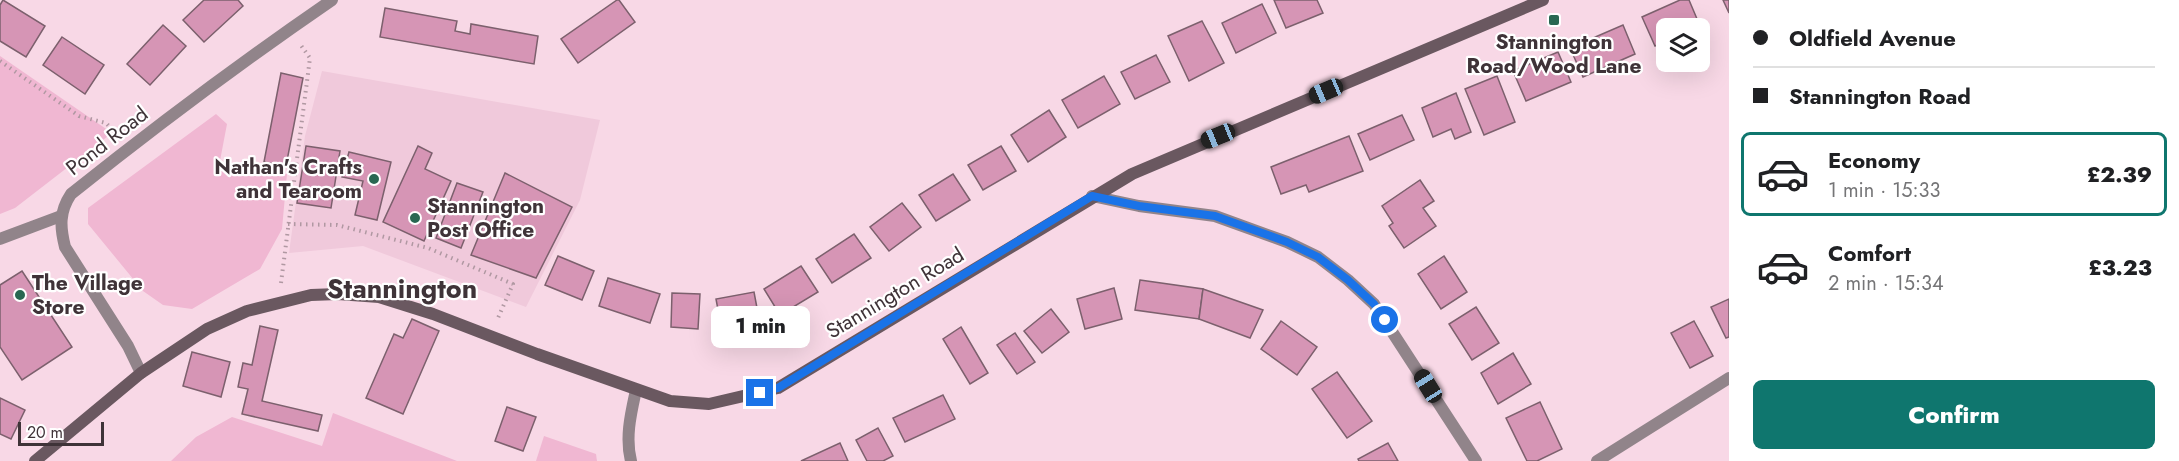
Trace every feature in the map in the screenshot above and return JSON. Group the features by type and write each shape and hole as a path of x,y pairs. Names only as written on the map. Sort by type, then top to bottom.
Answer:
{"main road":[{"name":"Stannington Road","path":"35,461 141,373 207,329 247,311 311,295 379,297 433,314 670,401 710,404 778,388 1092,196 1132,174 1174,154 1543,0"}],"street":[{"name":"Pond Road","path":"61,216 71,194 130,147 332,0"},
{"path":"1092,196 1139,206 1215,216 1287,242 1318,257 1374,304 1476,461"},
{"path":"0,239 61,216 61,231 65,247 128,346 141,373"},
{"path":"1597,461 1729,378"},
{"path":"631,461 628,451 629,426 636,390"}],"path":[{"path":"278,302 310,58 288,30"},
{"path":"0,61 79,116 105,123 130,147"},
{"path":"288,224 337,225 428,248 513,284 491,336"}],"shaded area":[{"path":"0,56 112,133 15,208 0,214"},
{"path":"322,71 600,120 580,200 526,307 363,246 289,253 305,136"},
{"path":"216,114 227,124 219,166 287,174 282,229 260,269 192,309 163,305 143,291 88,224 88,208"},
{"path":"333,413 457,461 171,461 196,437 232,417 322,446"},
{"path":"544,436 596,454 597,461 536,461"}],"building":[{"path":"3,0 45,26 26,57 0,41 0,5"},
{"path":"204,0 238,0 243,6 204,42 183,20"},
{"path":"617,0 635,22 578,63 561,39"},
{"path":"1274,0 1317,0 1323,13 1286,28"},
{"path":"1680,0 1689,0 1697,18 1656,18 1655,46 1642,17"},
{"path":"1723,0 1729,0 1729,13"},
{"path":"1262,4 1276,33 1236,53 1222,23"},
{"path":"385,8 457,21 455,31 470,34 471,24 538,36 534,64 380,37"},
{"path":"1202,21 1224,63 1189,81 1168,36"},
{"path":"163,25 186,46 150,85 127,64"},
{"path":"1623,25 1635,54 1583,77 1570,48"},
{"path":"62,37 104,65 85,94 43,65"},
{"path":"1558,52 1571,82 1526,101 1513,71"},
{"path":"1156,55 1170,82 1135,99 1121,72"},
{"path":"281,73 303,78 286,166 264,162"},
{"path":"1104,76 1120,104 1078,128 1062,100"},
{"path":"1497,76 1515,122 1484,135 1465,89"},
{"path":"1456,93 1471,132 1455,139 1451,129 1433,137 1422,108"},
{"path":"1049,110 1066,137 1028,162 1011,135"},
{"path":"1402,115 1414,140 1370,160 1358,134"},
{"path":"1349,136 1363,171 1309,192 1306,185 1281,194 1271,167"},
{"path":"306,146 340,151 331,208 297,203"},
{"path":"418,146 432,153 425,169 451,181 424,241 383,222"},
{"path":"1001,146 1016,171 983,190 968,165"},
{"path":"349,152 391,162 377,220 355,215 363,181 342,177"},
{"path":"505,173 572,207 536,278 471,255"},
{"path":"953,174 970,200 936,221 919,195"},
{"path":"1420,180 1434,201 1423,208 1436,226 1404,248 1389,226 1393,223 1382,206"},
{"path":"457,183 483,192 461,248 436,238"},
{"path":"902,203 921,227 889,251 870,227"},
{"path":"854,234 871,258 832,283 816,259"},
{"path":"558,256 594,271 582,300 545,285"},
{"path":"1444,256 1467,292 1441,309 1418,274"},
{"path":"801,266 818,292 780,315 764,289"},
{"path":"22,271 72,347 22,380 0,347 0,285"},
{"path":"608,278 660,294 650,323 599,306"},
{"path":"1140,280 1203,289 1199,319 1135,310"},
{"path":"1114,288 1122,319 1085,329 1077,299"},
{"path":"1203,289 1263,310 1250,338 1199,319"},
{"path":"754,292 760,324 722,331 716,299"},
{"path":"672,293 700,294 698,329 671,327"},
{"path":"1729,299 1729,337 1726,338 1711,307"},
{"path":"1476,307 1499,343 1472,360 1449,324"},
{"path":"1051,309 1069,332 1042,353 1024,331"},
{"path":"412,319 439,331 403,414 366,398 394,334 403,338"},
{"path":"1281,321 1317,347 1297,375 1261,349"},
{"path":"1694,321 1713,356 1690,368 1671,333"},
{"path":"260,326 278,330 262,401 322,415 318,431 242,414 248,389 238,387 243,363 252,365"},
{"path":"961,327 988,373 970,384 943,339"},
{"path":"1015,333 1035,362 1017,374 997,345"},
{"path":"192,352 230,362 221,397 183,386"},
{"path":"1513,353 1531,384 1498,404 1481,373"},
{"path":"1337,372 1372,421 1347,438 1312,389"},
{"path":"943,395 955,419 905,442 893,418"},
{"path":"0,398 25,410 11,439 0,434"},
{"path":"1540,402 1562,449 1537,461 1527,461 1506,418"},
{"path":"507,407 536,417 523,451 495,441"},
{"path":"878,428 893,456 883,461 867,461 856,440"},
{"path":"840,443 848,461 801,461"},
{"path":"1388,443 1398,461 1359,461 1358,459"}],"place":[{"name":"Stannington Road/Wood Lane","path":"1554,20"},
{"name":"Nathan's Crafts and Tearoom","path":"374,179"},
{"name":"Stannington Post Office","path":"415,218"},
{"name":"The Village Store","path":"20,295"}],"district":[{"name":"Stannington","path":"402,288"}],"route":[{"path":"760,393 778,388 1092,196 1139,206 1215,216 1287,242 1318,257 1348,280 1374,304 1385,320"}]}
